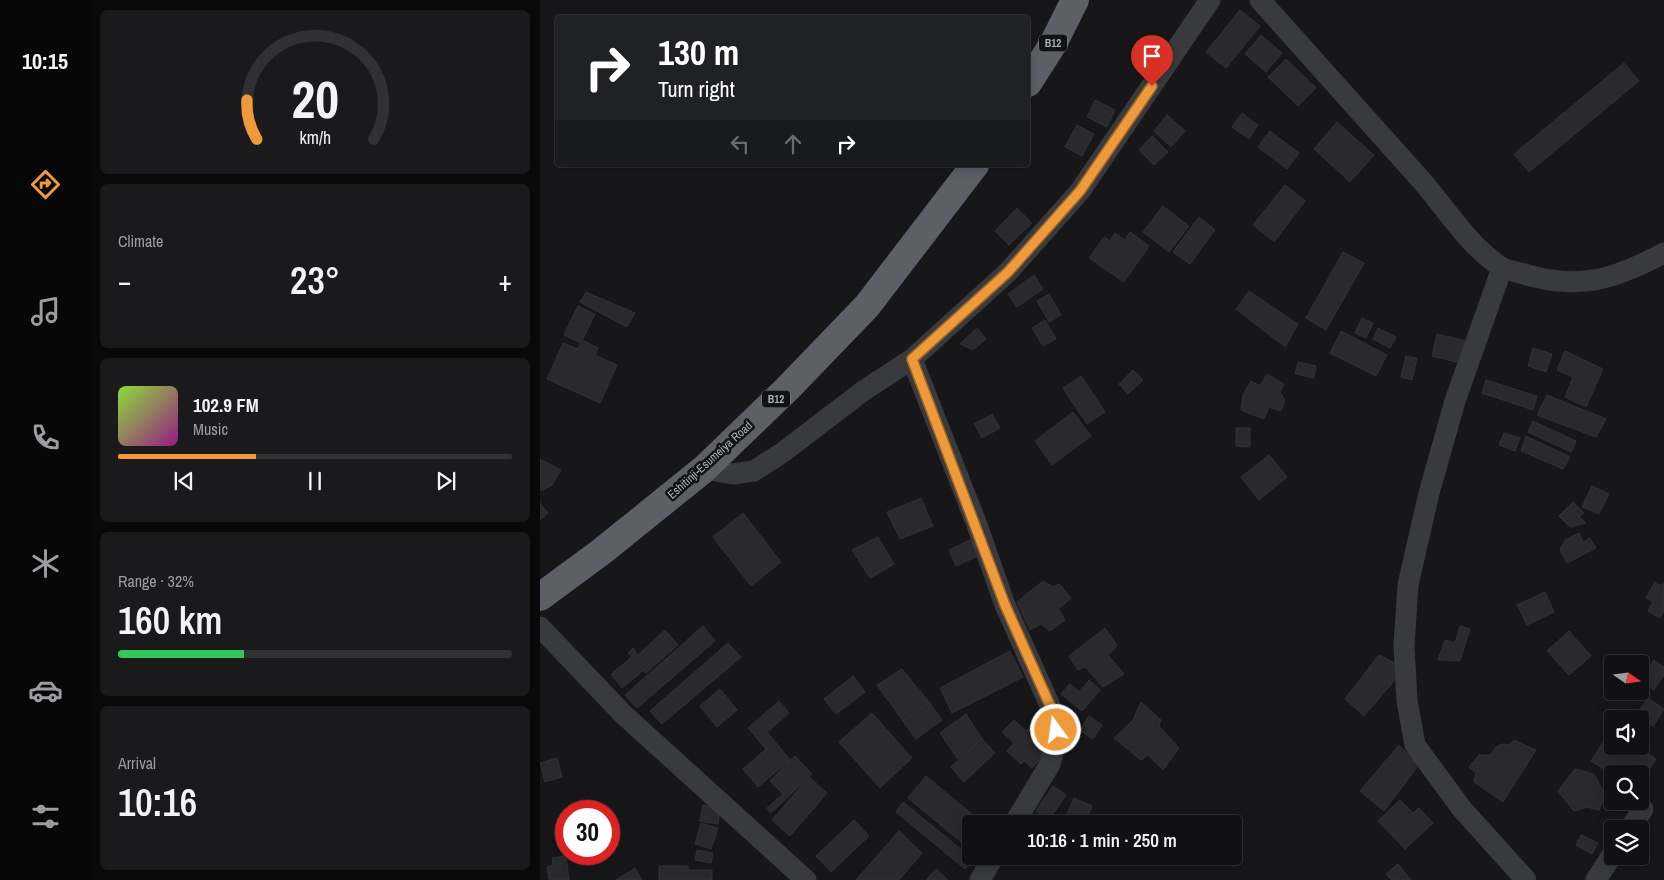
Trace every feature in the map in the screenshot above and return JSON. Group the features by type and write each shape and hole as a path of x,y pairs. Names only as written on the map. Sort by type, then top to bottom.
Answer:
{"highway":[{"name":"B12","path":"1030,80 1053,44 1074,0"},
{"name":"Eshitinji-Esumeiya Road","path":"540,597 601,552 704,468 787,389 867,306 973,167"}],"street":[{"path":"704,468 733,474 754,471 782,453 863,391 912,359 1008,272 1080,191 1210,0"},
{"path":"1260,0 1424,183 1466,234 1502,268 1542,279 1574,283 1601,279 1630,271 1664,253"},
{"path":"1502,268 1456,401 1429,493 1408,585 1405,653 1407,701 1415,744 1462,809 1526,880"},
{"path":"912,359 1005,605 1056,719 1056,742 1050,764 1019,815"},
{"path":"540,627 624,715 806,880"},
{"path":"1636,820 1643,810"},
{"path":"980,880 989,865"},
{"path":"1596,880 1606,865"}],"building":[{"path":"1240,10 1260,26 1226,68 1206,52"},
{"path":"1261,35 1282,53 1266,72 1245,54"},
{"path":"1286,59 1316,88 1298,106 1268,77"},
{"path":"1624,63 1639,81 1529,172 1514,154"},
{"path":"1095,100 1115,110 1107,127 1087,117"},
{"path":"1242,113 1258,125 1249,139 1232,127"},
{"path":"1167,115 1185,131 1171,147 1154,131"},
{"path":"1337,122 1374,155 1350,182 1314,149"},
{"path":"1077,125 1094,134 1082,156 1065,147"},
{"path":"1270,131 1299,153 1287,169 1258,147"},
{"path":"1152,136 1168,152 1154,165 1139,150"},
{"path":"1285,185 1305,201 1274,242 1253,225"},
{"path":"1163,206 1189,226 1169,252 1143,232"},
{"path":"1017,208 1032,223 1009,245 995,231"},
{"path":"1199,217 1215,230 1190,264 1173,252"},
{"path":"1130,232 1149,246 1124,282 1089,258 1104,237 1110,241 1115,233 1125,240"},
{"path":"1343,252 1364,263 1326,330 1306,318"},
{"path":"1034,275 1043,289 1017,307 1008,294"},
{"path":"1249,291 1298,324 1285,347 1236,309"},
{"path":"586,292 635,313 627,327 580,302"},
{"path":"1049,294 1061,315 1049,322 1037,301"},
{"path":"578,306 595,314 581,343 564,335"},
{"path":"1362,318 1373,323 1366,338 1355,333"},
{"path":"1045,320 1056,339 1043,346 1032,328"},
{"path":"977,328 986,339 973,350 960,344"},
{"path":"1378,328 1396,337 1390,348 1373,339"},
{"path":"1341,331 1387,355 1376,376 1330,353"},
{"path":"1437,334 1470,342 1464,364 1432,356"},
{"path":"582,340 598,348 595,355 617,365 600,403 547,379 563,343 578,349"},
{"path":"1533,348 1552,354 1546,372 1528,366"},
{"path":"1565,351 1603,369 1586,407 1565,397 1573,377 1557,370"},
{"path":"1406,356 1417,358 1412,380 1401,377"},
{"path":"1298,362 1316,366 1314,378 1295,374"},
{"path":"1133,370 1143,380 1128,394 1119,384"},
{"path":"1267,374 1284,384 1280,392 1285,400 1281,411 1269,407 1264,419 1241,410 1243,395 1251,381 1260,386"},
{"path":"1081,376 1105,412 1087,424 1063,388"},
{"path":"1486,380 1537,396 1533,410 1482,393"},
{"path":"1547,395 1606,419 1596,437 1537,415"},
{"path":"1073,412 1091,436 1052,465 1035,441"},
{"path":"992,414 1000,428 982,438 974,424"},
{"path":"1533,421 1576,441 1571,452 1528,432"},
{"path":"1236,428 1250,428 1250,447 1236,446"},
{"path":"1504,433 1520,438 1515,451 1499,445"},
{"path":"1526,436 1570,457 1563,469 1521,451"},
{"path":"1269,455 1287,477 1259,500 1241,477"},
{"path":"540,459 561,470 552,485 541,491"},
{"path":"1592,486 1609,494 1599,514 1582,507"},
{"path":"921,498 933,526 900,539 887,512"},
{"path":"1573,502 1584,513 1579,516 1586,523 1570,527 1559,516"},
{"path":"540,503 548,513 540,520"},
{"path":"743,513 781,562 751,586 713,537"},
{"path":"1579,533 1583,542 1590,538 1596,548 1567,563 1560,550 1565,540"},
{"path":"878,537 894,564 870,578 852,550"},
{"path":"972,539 980,555 956,566 949,550"},
{"path":"1043,581 1053,587 1059,584 1071,598 1058,609 1065,620 1050,631 1041,624 1030,630 1017,602"},
{"path":"1655,582 1662,586 1664,582 1664,611 1660,618 1648,611 1653,602 1646,598"},
{"path":"1545,592 1554,612 1527,625 1517,605"},
{"path":"703,626 715,641 637,708 625,695"},
{"path":"1460,626 1470,629 1460,661 1438,660 1445,640 1455,643"},
{"path":"1105,628 1117,646 1108,655 1124,674 1103,687 1085,667 1078,670 1069,656"},
{"path":"665,630 678,645 646,673 628,653 633,648 638,655"},
{"path":"1569,631 1591,656 1569,675 1547,651"},
{"path":"728,643 741,657 662,724 650,711"},
{"path":"1010,651 1023,677 952,713 940,688"},
{"path":"1379,655 1405,668 1364,716 1345,699"},
{"path":"632,657 644,670 622,688 611,674"},
{"path":"1654,660 1664,667 1664,675 1654,690 1649,687 1649,668"},
{"path":"902,669 929,702 903,721 877,685"},
{"path":"853,676 865,692 836,714 824,699"},
{"path":"1089,680 1100,690 1082,711 1061,694 1070,684 1079,692"},
{"path":"720,689 737,710 717,727 700,706"},
{"path":"1649,699 1664,709 1653,726 1649,723 1649,710 1640,710"},
{"path":"779,701 789,713 767,732 790,760 758,787 743,769 766,749 748,728"},
{"path":"929,702 942,720 916,739 903,721"},
{"path":"1141,702 1161,720 1159,726 1179,748 1163,770 1148,755 1141,760 1114,738 1133,720"},
{"path":"872,713 912,758 880,788 839,742"},
{"path":"966,714 982,739 958,759 940,733"},
{"path":"1089,716 1102,725 1093,739 1080,730"},
{"path":"1014,720 1026,731 1034,722 1050,737 1042,746 1048,751 1032,768 1024,761 1021,764 1007,751 1014,743 1002,732"},
{"path":"982,739 995,753 964,782 951,767"},
{"path":"1514,740 1536,750 1503,802 1474,782 1476,773 1469,767 1479,755 1491,755 1495,748 1502,744 1510,745"},
{"path":"1604,741 1604,755 1649,754 1656,759 1649,770 1649,765 1604,765 1604,769 1591,761"},
{"path":"1399,745 1418,766 1384,811 1360,791"},
{"path":"795,756 812,774 771,813 767,808 783,794 770,781"},
{"path":"557,758 562,777 545,782 540,763"},
{"path":"1575,769 1594,774 1604,793 1604,798 1599,810 1587,807 1574,811 1558,791"},
{"path":"926,776 973,815 962,815 962,843 908,798"},
{"path":"809,777 827,793 790,836 772,820"},
{"path":"1053,786 1066,795 1052,815 1042,815 1036,811"},
{"path":"1074,798 1092,806 1088,815 1067,815"},
{"path":"1400,800 1413,813 1419,808 1433,823 1405,849 1378,821"},
{"path":"903,802 962,850 962,865 968,865 965,869 896,812"},
{"path":"703,805 720,809 718,824 700,821"},
{"path":"854,820 869,836 831,872 816,856"},
{"path":"701,823 718,828 711,849 695,844"},
{"path":"899,831 922,853 899,880 856,880"},
{"path":"1581,835 1598,843 1592,854 1576,845"},
{"path":"697,850 713,853 711,863 695,860"},
{"path":"552,858 555,858 555,865 567,865 569,880 549,879 547,867 553,865"},
{"path":"1398,864 1411,880 1392,880 1386,874"},
{"path":"659,866 688,866 688,870 712,870 712,880 659,880"},
{"path":"635,868 642,880 616,880"},
{"path":"936,869 948,880 926,880"}],"route":[{"path":"1056,730 1056,719 1032,670 1005,605 977,525 945,448 912,359 1008,272 1080,191 1152,86"}]}
